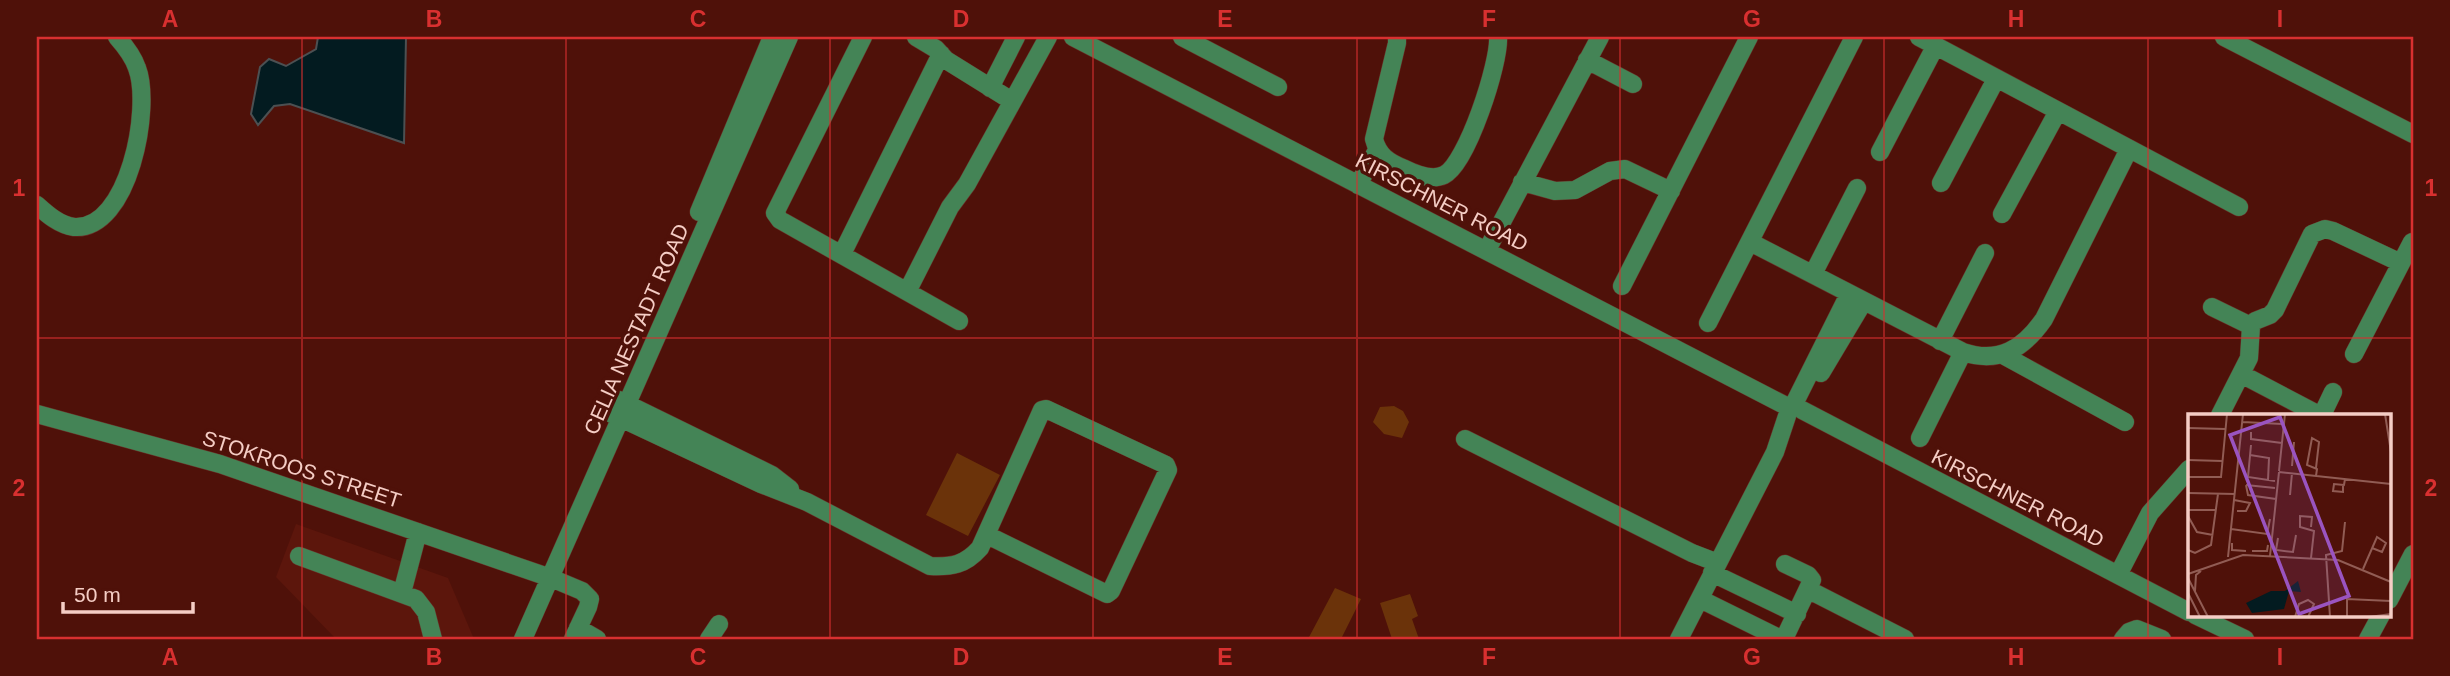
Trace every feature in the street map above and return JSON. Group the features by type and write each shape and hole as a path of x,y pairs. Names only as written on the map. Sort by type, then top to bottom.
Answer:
{"street":[{"path":"37,205 64,224 74,227 86,225 99,219 123,186 139,135 142,91 138,69 117,37"},
{"name":"CELIA NESTADT ROAD","path":"620,409 772,37"},
{"name":"CELIA NESTADT ROAD","path":"523,639 547,576 620,409 789,37"},
{"path":"863,37 775,213 780,220 959,321"},
{"path":"916,37 930,44 946,60 1012,101"},
{"path":"990,88 1016,37"},
{"path":"908,290 950,207 967,184 1048,37"},
{"name":"KIRSCHNER ROAD","path":"1073,37 1796,413 1825,424 2188,611"},
{"path":"1182,37 1278,86"},
{"path":"1397,37 1374,139 1377,150 1390,162 1427,177 1444,176 1455,166 1472,132 1493,71 1498,37"},
{"path":"1487,250 1600,37"},
{"path":"1622,286 1749,37"},
{"path":"1708,323 1854,37"},
{"path":"1919,37 2239,207"},
{"path":"2224,37 2413,134"},
{"path":"1880,152 1936,45"},
{"path":"842,254 941,54"},
{"path":"1587,60 1633,84"},
{"path":"1941,183 1996,79"},
{"path":"2002,214 2058,111"},
{"path":"1750,242 1962,352 1977,357 2003,355 2035,332 2044,319 2129,149"},
{"path":"1358,185 1377,150"},
{"path":"1522,183 1555,191 1575,190 1610,170 1625,169 1671,191"},
{"path":"1813,274 1857,188"},
{"path":"2220,414 2249,358 2251,326 2275,310 2312,234 2318,230 2333,230 2401,263"},
{"path":"2354,354 2412,242"},
{"path":"1940,341 1985,253"},
{"path":"1679,639 1856,298"},
{"path":"2212,307 2251,326"},
{"path":"1920,438 1962,352"},
{"path":"2003,355 2124,422"},
{"path":"2241,373 2318,414"},
{"path":"2321,414 2333,393"},
{"path":"620,409 772,475 807,502 930,566 951,567 970,560 987,535 1042,410 1046,409 1166,465 1168,470 1111,591 1107,594 987,535"},
{"name":"STOKROOS STREET","path":"37,414 220,464 547,576 582,591 590,598 589,607 576,634"},
{"path":"1465,439 1692,553 1797,614"},
{"path":"2123,578 2188,476"},
{"path":"402,593 418,532"},
{"path":"2390,598 2413,554"},
{"path":"299,556 416,599 426,612 433,639"},
{"path":"1699,599 1783,639 1812,583 1811,577 1785,564"},
{"name":"CELIA NESTADT ROAD","path":"513,639 547,576"},
{"path":"1809,590 1905,639"},
{"path":"2198,616 2245,639"},
{"path":"2368,639 2380,616"},
{"path":"2123,639 2129,632 2137,629 2162,639"},
{"path":"576,634 597,639"}],"shaded area":[{"path":"296,524 448,578 474,639 336,639 276,577"}],"water":[{"path":"318,37 406,37 404,143 290,104 274,106 258,125 251,114 260,67 269,59 286,66 316,49"}],"building":[{"path":"1394,406 1403,411 1409,422 1402,438 1384,434 1373,422 1380,407"},
{"path":"957,453 1000,475 968,536 926,515"},
{"path":"1335,588 1361,599 1341,639 1308,639"},
{"path":"1410,594 1418,616 1412,619 1419,639 1392,639 1380,603"}]}
